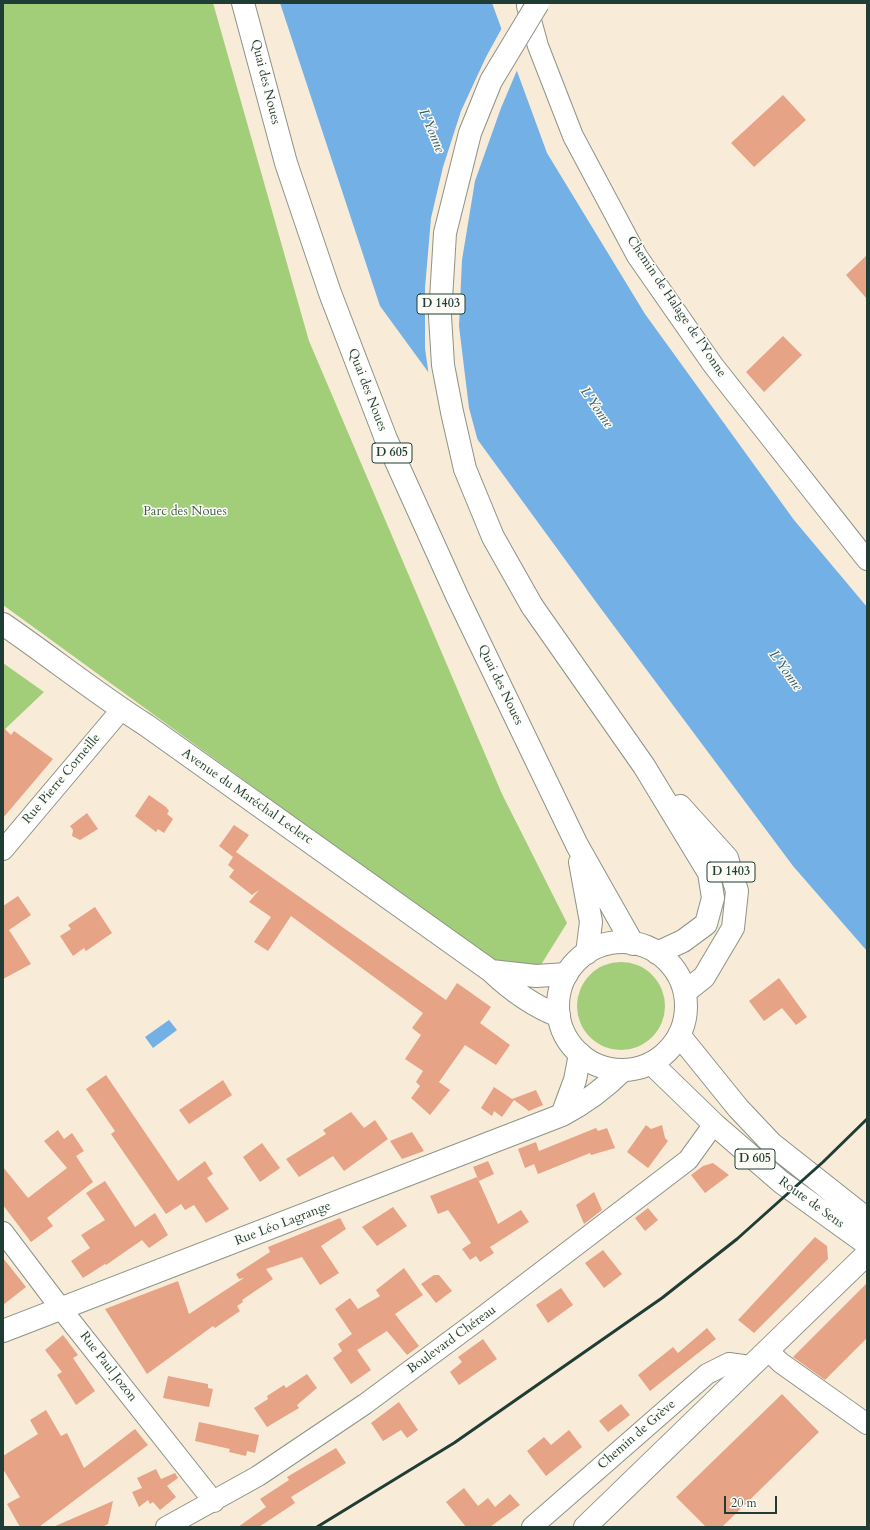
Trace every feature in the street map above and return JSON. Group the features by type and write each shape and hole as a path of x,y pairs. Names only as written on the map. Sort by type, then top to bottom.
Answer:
{"main road":[{"name":"Quai des Noues","path":"243,3 286,163 330,293 386,439 457,596 577,845"},
{"name":"D 1403","path":"538,3 491,82 470,133 445,232 440,316 443,365 465,469 493,537 532,606 644,766 709,873 713,898 706,924 683,942 658,953"},
{"name":"Avenue du Maréchal Leclerc","path":"3,624 121,710 146,725 491,971"},
{"name":"D 1403","path":"644,766 727,858 737,891 733,928 704,977 685,992"},
{"name":"D 605","path":"577,845 633,944"},
{"name":"D 605","path":"577,845 591,922 587,954"},
{"path":"617,943 633,944 646,947 658,953 673,968 679,977 685,992 686,1014 679,1035 668,1052 651,1064 623,1070 607,1068 593,1063 580,1054 570,1043 563,1030 559,1016 559,1001 567,974 576,963 587,954 601,946 617,943"},
{"path":"491,971 509,975 536,976 567,974"},
{"path":"491,971 508,988 530,1003 559,1016"},
{"name":"Route de Sens","path":"679,1035 738,1108 772,1144 867,1219"},
{"path":"562,1115 575,1080 580,1054"},
{"name":"Route de Sens","path":"651,1064 714,1124 781,1182 867,1244"},
{"name":"Rue Léo Lagrange","path":"3,1331 62,1310 562,1115 600,1092 623,1070"},
{"name":"Chemin de Grève","path":"585,1527 867,1254"}],"street":[{"name":"Chemin de Halage de l'Yonne","path":"526,3 538,46 573,136 637,256 713,365 867,560"},
{"name":"Rue Pierre Corneille","path":"3,850 121,710"},
{"name":"Boulevard Chéreau","path":"166,1527 214,1502 258,1476 365,1404 481,1318 688,1160 714,1124"},
{"name":"Rue Paul Jozon","path":"3,1232 62,1310 214,1502"},
{"path":"768,1350 782,1363 867,1424"},
{"name":"Chemin de Grève","path":"532,1527 707,1374 729,1363 750,1366"}],"green space":[{"name":"Parc des Noues","path":"3,3 213,3 309,341 502,794 567,923 529,984 395,890 3,605"},
{"path":"3,663 44,692 3,731"},
{"path":"621,962 638,965 646,969 658,981 662,989 665,1006 662,1023 658,1031 646,1043 638,1047 621,1050 604,1047 596,1043 584,1031 580,1023 577,1006 580,989 584,981 596,969 604,965"}],"water":[{"name":"L'Yonne","path":"280,3 492,3 547,153 645,314 794,520 867,607 867,951 793,866 599,606 380,306"},
{"path":"169,1020 177,1030 153,1048 145,1037"}],"pier":[{"path":"503,26 518,68 501,108 475,181 462,260 459,326 469,408 479,445 429,377 425,348 425,288 431,218 443,167 461,111 486,57"}],"building":[{"path":"783,95 806,120 754,167 731,143"},
{"path":"867,255 867,299 846,275"},
{"path":"783,336 802,355 764,392 746,372"},
{"path":"3,727 11,735 14,731 53,759 3,818"},
{"path":"149,795 166,807 169,811 167,814 173,819 164,833 158,829 156,832 135,816"},
{"path":"87,813 98,829 80,840 72,836 73,830 70,826"},
{"path":"234,825 249,835 236,852 267,874 446,1000 457,983 491,1007 480,1023 510,1045 496,1065 465,1045 439,1082 450,1090 430,1115 411,1098 420,1086 416,1082 423,1071 405,1059 421,1035 412,1028 423,1013 291,916 268,951 254,942 271,917 249,902 259,890 252,895 229,877 234,870 228,865 233,857 219,846"},
{"path":"18,896 31,915 9,930 31,964 3,979 3,906"},
{"path":"95,907 112,933 86,951 84,948 73,956 60,936 71,929 68,925"},
{"path":"779,978 807,1017 796,1025 782,1008 764,1021 749,1001"},
{"path":"106,1075 178,1181 205,1161 213,1174 207,1178 229,1209 206,1223 194,1205 185,1210 181,1204 166,1214 111,1134 115,1131 86,1089"},
{"path":"223,1080 232,1095 189,1124 179,1110"},
{"path":"494,1087 512,1099 536,1090 543,1105 529,1111 514,1100 502,1117 494,1111 492,1116 481,1108"},
{"path":"351,1112 364,1128 375,1120 388,1139 344,1171 333,1156 299,1177 286,1159 326,1134 323,1130"},
{"path":"646,1125 651,1129 662,1125 665,1138 668,1141 648,1168 627,1152"},
{"path":"596,1128 598,1131 607,1128 615,1148 591,1155 590,1153 538,1174 534,1164 525,1168 518,1149 536,1142 539,1151"},
{"path":"58,1130 64,1139 72,1133 84,1151 76,1156 93,1182 47,1218 53,1226 31,1242 3,1205 3,1167 28,1198 67,1168 44,1141"},
{"path":"412,1132 424,1151 402,1159 390,1141"},
{"path":"262,1143 280,1168 260,1182 243,1157"},
{"path":"488,1161 494,1174 479,1181 473,1167"},
{"path":"713,1163 729,1175 705,1193 691,1175 703,1166"},
{"path":"477,1177 498,1224 521,1210 529,1222 490,1247 494,1253 480,1262 476,1256 470,1260 462,1249 471,1243 448,1210 438,1214 430,1196"},
{"path":"105,1181 135,1227 155,1213 168,1235 149,1248 142,1240 106,1265 105,1264 83,1278 71,1261 90,1248 81,1235 105,1220 86,1193"},
{"path":"594,1192 602,1210 584,1224 576,1205"},
{"path":"393,1207 407,1226 377,1246 362,1227"},
{"path":"648,1208 658,1220 645,1231 635,1218"},
{"path":"340,1218 346,1229 321,1246 339,1273 320,1285 302,1257 266,1269 273,1279 242,1300 243,1302 237,1306 240,1311 215,1328 213,1326 147,1374 105,1309 178,1281 189,1314 244,1278 239,1279 236,1274 270,1252 268,1247"},
{"path":"815,1237 827,1246 828,1259 754,1333 738,1320"},
{"path":"603,1250 622,1274 604,1288 585,1263"},
{"path":"3,1258 26,1287 3,1305"},
{"path":"404,1268 423,1295 395,1314 419,1346 407,1355 387,1331 357,1350 371,1370 351,1384 333,1358 342,1351 338,1344 352,1334 335,1309 350,1298 358,1309 380,1296 376,1290"},
{"path":"434,1275 439,1275 452,1291 436,1303 421,1284"},
{"path":"867,1283 867,1338 825,1380 793,1357"},
{"path":"561,1288 573,1305 548,1323 536,1305"},
{"path":"707,1328 716,1339 650,1391 638,1375 673,1347 678,1353"},
{"path":"63,1335 78,1355 73,1358 95,1391 76,1405 57,1375 62,1372 45,1350"},
{"path":"483,1339 497,1359 459,1385 450,1372 462,1362 458,1357"},
{"path":"307,1374 317,1388 297,1405 299,1408 267,1427 254,1408 268,1399 267,1396 284,1385 286,1388"},
{"path":"168,1376 208,1384 208,1388 213,1389 209,1407 163,1398"},
{"path":"782,1394 819,1432 722,1527 706,1527 676,1497"},
{"path":"399,1402 418,1430 407,1438 401,1430 383,1441 371,1423"},
{"path":"621,1404 630,1415 608,1432 599,1421"},
{"path":"46,1410 61,1436 67,1433 84,1468 135,1429 148,1445 39,1527 20,1527 7,1504 20,1497 3,1469 3,1456 38,1434 30,1420"},
{"path":"199,1422 259,1435 255,1453 247,1451 246,1456 229,1452 230,1449 195,1441"},
{"path":"569,1430 582,1447 546,1476 527,1451 544,1437 551,1445"},
{"path":"336,1448 346,1463 291,1497 295,1503 259,1527 238,1527 266,1507 260,1499 289,1480 287,1477"},
{"path":"156,1469 161,1479 175,1473 178,1478 167,1486 176,1497 160,1510 153,1502 150,1504 148,1500 139,1507 132,1492 142,1488 137,1478"},
{"path":"464,1488 478,1506 488,1498 495,1507 510,1494 520,1505 490,1527 466,1527 446,1502"},
{"path":"113,1501 108,1524 102,1527 53,1527"}],"railway":[{"path":"317,1527 454,1443 662,1298 737,1239 823,1162 867,1119"}]}
